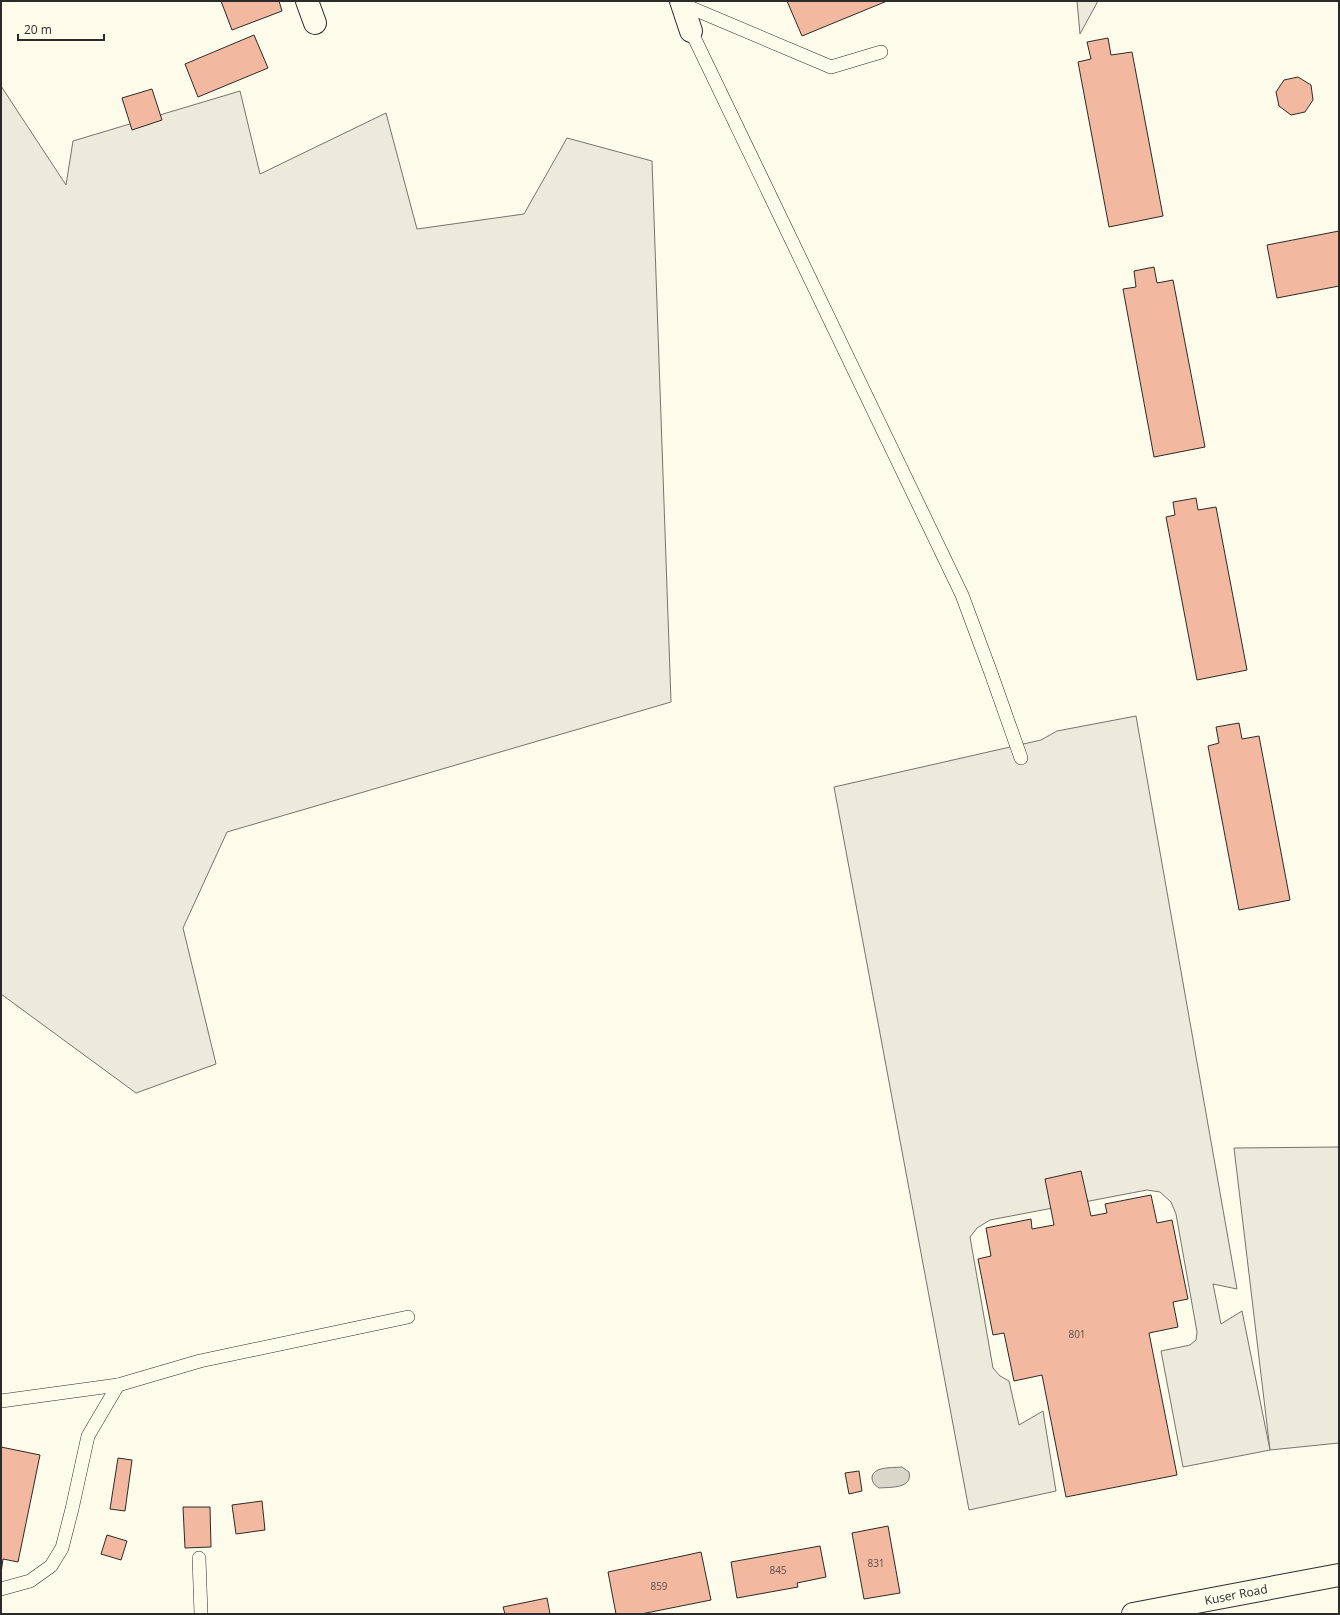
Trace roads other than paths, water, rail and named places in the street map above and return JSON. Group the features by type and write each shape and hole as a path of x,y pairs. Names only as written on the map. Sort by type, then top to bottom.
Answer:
{"street":[{"path":"307,1 315,23"},
{"path":"682,2 691,31"},
{"name":"Kuser Road","path":"1133,1614 1339,1575"}],"lane":[{"path":"682,2 831,66 881,52"},
{"path":"691,31 962,595 992,673 1020,758"},
{"path":"1,1401 118,1385 200,1361 408,1317"},
{"path":"1,1589 30,1581 51,1566 62,1548 88,1436 118,1385"},
{"path":"199,1558 201,1614"}]}
